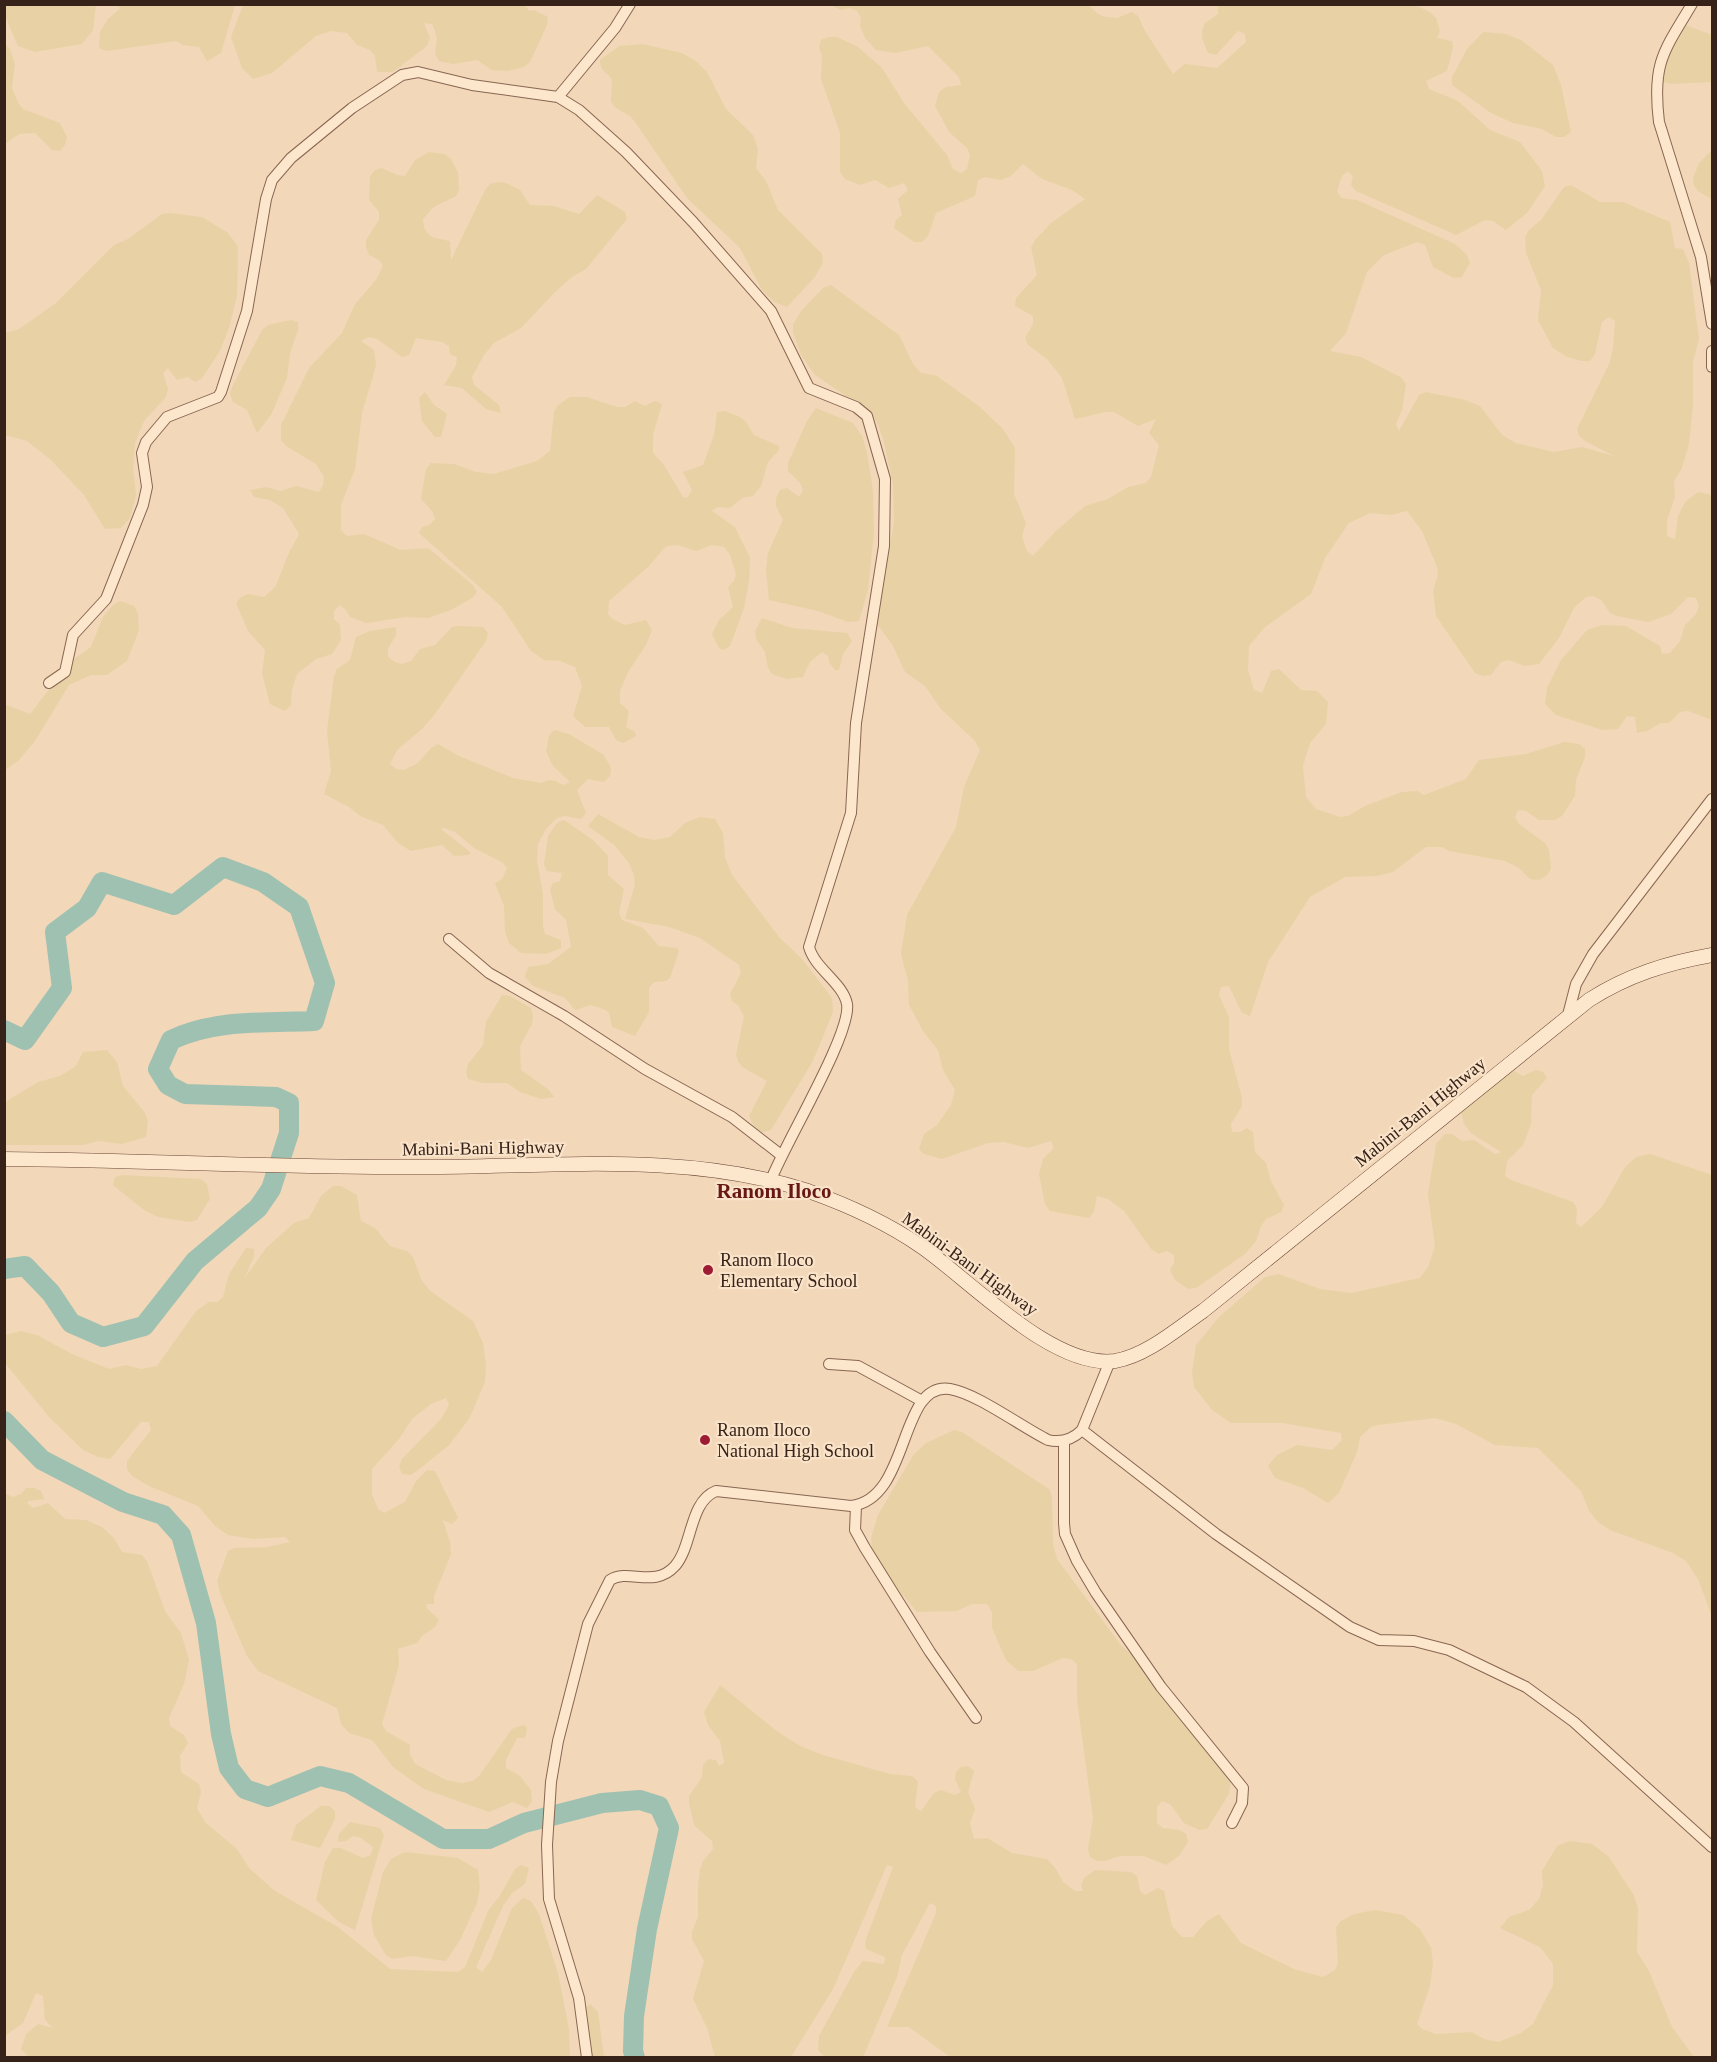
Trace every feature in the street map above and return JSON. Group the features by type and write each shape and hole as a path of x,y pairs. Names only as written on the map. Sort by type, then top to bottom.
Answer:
{"main road":[{"name":"Mabini-Bani Highway","path":"4,1159 422,1167 607,1164 703,1169 771,1180 833,1200 884,1223 922,1247 1045,1342 1068,1354 1110,1361 1130,1357 1152,1346 1203,1311 1568,1015 1611,986 1637,973 1661,965 1713,956"}],"street":[{"path":"558,97 615,28 630,4"},
{"path":"1692,4 1661,57 1657,74 1656,100 1659,122 1701,257 1713,324"},
{"path":"48,682 65,672 73,634 106,599 116,576 147,494 142,464 146,442 167,417 218,397 221,392 247,310 268,189 281,168 352,108 393,80 409,73 418,72 502,91 558,97 579,110 626,152 693,222 771,311 809,388 856,407 867,416 882,463 887,502 884,546 858,713 854,794 851,813 809,947 812,956 844,997 847,1010 830,1062 781,1155 771,1180"},
{"path":"1713,351 1713,368"},
{"path":"1568,1015 1576,984 1593,954 1713,799"},
{"path":"450,939 489,973 564,1016 645,1069 732,1117 781,1155"},
{"path":"587,2058 579,1998 549,1899 547,1845 551,1782 588,1624 610,1580 619,1577 651,1578 669,1572 682,1556 702,1501 716,1491 856,1506 869,1502 883,1489 922,1401 936,1391 951,1389 1048,1440 1064,1441 1082,1430 1110,1361"},
{"path":"830,1364 858,1366 922,1401"},
{"path":"1082,1430 1216,1534 1350,1627 1379,1640 1414,1641 1449,1650 1526,1687 1574,1722 1713,1847"},
{"path":"1064,1441 1064,1524 1069,1544 1096,1593 1161,1687 1243,1788 1242,1803 1232,1823"},
{"path":"856,1506 855,1530 865,1548 930,1652 976,1718"}],"shaded area":[{"path":"96,4 93,30 82,44 35,52 18,46 5,16 5,5"},
{"path":"524,4 529,11 534,10 548,17 547,25 530,62 524,67 508,71 492,70 477,60 453,64 439,61 435,54 437,39 435,31 432,24 424,23 430,38 427,46 393,72 377,72 375,56 370,50 357,45 347,33 331,31 316,36 272,73 253,79 242,68 231,37 243,5"},
{"path":"1087,4 1098,14 1106,17 1117,18 1132,12 1138,16 1173,74 1185,64 1217,68 1246,42 1245,34 1238,31 1216,55 1208,53 1202,38 1202,31 1205,23 1218,14 1218,5 1413,4 1430,12 1436,18 1440,31 1437,38 1452,41 1453,47 1447,71 1426,81 1429,89 1458,101 1490,130 1520,142 1542,171 1545,186 1527,213 1506,230 1493,221 1485,220 1456,235 1356,191 1351,185 1353,177 1348,171 1342,176 1337,191 1341,198 1357,200 1455,244 1467,255 1470,263 1462,277 1454,278 1433,267 1425,245 1417,242 1384,255 1367,272 1346,333 1330,351 1361,357 1402,378 1406,385 1402,410 1396,424 1399,431 1419,395 1426,392 1465,400 1480,406 1502,435 1516,443 1554,452 1582,447 1614,456 1585,441 1579,436 1577,429 1609,364 1613,349 1615,321 1609,317 1602,322 1595,354 1590,361 1567,357 1553,348 1538,320 1541,290 1526,253 1525,237 1529,230 1541,220 1564,187 1571,185 1600,202 1623,202 1670,222 1675,248 1683,249 1689,263 1699,339 1693,362 1693,406 1689,444 1682,468 1674,481 1675,497 1667,520 1667,536 1675,539 1678,516 1685,502 1698,492 1712,495 1712,720 1688,711 1680,712 1669,723 1661,723 1647,731 1637,733 1635,717 1627,716 1618,729 1602,730 1556,715 1545,704 1547,688 1561,660 1587,630 1602,625 1626,626 1660,646 1662,654 1670,653 1680,641 1685,625 1696,614 1699,606 1696,598 1688,597 1671,614 1648,622 1617,616 1610,613 1601,600 1593,596 1586,597 1574,608 1559,638 1539,664 1524,666 1509,660 1501,662 1491,675 1483,676 1475,673 1436,616 1433,590 1438,575 1437,567 1422,531 1407,511 1391,515 1370,513 1349,523 1325,558 1311,594 1265,627 1249,646 1248,670 1254,690 1262,693 1271,671 1279,669 1301,690 1317,691 1328,702 1326,724 1310,743 1303,766 1306,797 1316,809 1340,817 1348,816 1365,806 1402,792 1417,791 1424,795 1466,779 1479,760 1526,754 1564,742 1579,744 1585,749 1585,757 1576,780 1575,796 1562,816 1555,820 1539,820 1526,811 1518,810 1515,817 1519,824 1545,843 1549,850 1551,869 1546,876 1539,880 1530,879 1519,868 1505,861 1449,851 1442,847 1426,847 1393,872 1377,876 1345,877 1310,897 1268,962 1250,1016 1242,1013 1229,986 1221,987 1219,995 1229,1017 1229,1049 1242,1098 1242,1106 1231,1124 1232,1132 1240,1132 1247,1128 1253,1132 1255,1152 1266,1163 1271,1181 1284,1205 1281,1212 1266,1219 1256,1241 1245,1254 1196,1288 1188,1289 1175,1280 1170,1270 1174,1263 1174,1255 1167,1251 1159,1254 1152,1250 1124,1211 1108,1199 1097,1196 1094,1212 1089,1218 1050,1211 1045,1204 1039,1174 1043,1159 1054,1148 1051,1141 1028,1148 1004,1142 988,1143 942,1159 924,1154 919,1149 924,1134 937,1125 951,1105 955,1090 943,1070 938,1050 923,1031 909,1005 908,981 901,954 907,915 956,827 964,787 980,750 975,741 940,708 925,686 905,672 892,644 876,623 894,522 893,484 883,438 876,421 865,409 815,375 801,355 793,332 793,324 802,310 823,288 831,285 899,335 913,364 921,373 937,376 980,407 1003,429 1015,448 1014,494 1026,523 1022,536 1027,551 1033,556 1055,532 1085,506 1108,499 1128,487 1146,483 1151,477 1159,445 1149,433 1156,419 1138,426 1114,412 1106,412 1075,419 1062,378 1047,359 1028,345 1025,338 1033,324 1033,316 1015,306 1016,298 1037,275 1031,247 1035,240 1051,223 1085,199 1072,190 1042,179 1023,164 1011,176 1001,180 985,177 978,180 975,196 936,213 928,236 922,242 914,242 894,228 896,220 902,215 898,199 908,190 904,183 889,188 875,180 860,185 845,179 840,172 840,133 821,79 822,56 819,48 821,40 837,37 858,47 882,68 904,103 947,155 953,169 961,173 967,169 970,155 967,148 949,132 935,106 939,92 946,87 961,85 959,77 928,46 896,53 876,50 865,38 860,26 861,18 857,11 849,8 841,10 831,5"},
{"path":"118,5 235,5 221,53 207,61 199,47 183,45 176,41 107,51 99,48 100,32 108,19 120,9"},
{"path":"1683,24 1712,35 1712,82 1671,84 1663,82 1665,58"},
{"path":"1483,32 1506,34 1521,40 1553,65 1561,85 1571,132 1564,137 1556,137 1542,129 1513,123 1491,113 1452,85 1452,77 1467,49"},
{"path":"5,44 10,49 15,64 12,88 18,103 23,109 60,123 67,137 60,151 52,150 35,133 19,134 5,144"},
{"path":"643,44 682,53 696,61 707,72 726,109 753,135 758,149 756,168 766,181 778,210 822,254 823,262 815,277 787,307 774,302 762,290 740,248 687,198 635,122 611,102 612,79 601,68 600,60 619,46"},
{"path":"1712,150 1712,199 1699,192 1694,186 1693,178 1699,163"},
{"path":"429,152 444,154 451,159 458,173 459,189 456,196 434,207 423,219 428,234 434,238 450,241 451,260 485,190 490,184 498,182 520,190 530,205 554,206 579,214 597,195 625,212 627,219 586,269 572,277 554,293 521,328 494,343 484,355 472,377 474,385 499,405 501,413 486,409 462,388 444,385 456,365 457,357 450,354 449,346 442,342 416,338 409,355 402,357 377,339 369,337 361,341 374,350 376,366 362,413 355,469 341,505 341,530 347,536 364,534 401,550 428,548 473,585 477,592 472,598 451,610 428,618 406,617 366,623 350,617 340,605 334,611 334,619 340,625 341,640 332,654 316,659 297,674 292,689 291,705 285,711 270,704 262,673 265,650 248,631 236,603 248,594 264,597 276,586 299,534 283,508 270,500 254,497 250,490 266,487 281,491 296,486 319,492 323,485 324,477 316,464 286,446 281,440 281,425 309,368 342,333 355,304 376,280 383,266 379,260 369,255 366,247 366,240 379,220 379,212 369,200 370,176 375,170 382,168 405,176 415,160"},
{"path":"162,214 202,217 227,232 237,245 237,296 229,328 220,351 202,378 195,382 188,377 177,380 168,368 163,373 168,389 166,397 144,421 135,443 133,467 136,495 130,518 121,528 105,529 84,495 51,460 27,441 5,435 5,333 19,329 56,303 114,245 128,239"},
{"path":"291,320 298,322 298,330 290,353 287,378 271,415 257,433 247,410 233,402 230,394 232,387 262,330 268,325"},
{"path":"425,392 434,405 447,414 441,437 435,437 422,421 419,398"},
{"path":"570,397 587,397 617,407 625,407 635,401 645,406 655,401 662,404 653,435 653,453 664,465 683,497 687,498 692,490 683,472 703,465 714,435 717,412 725,411 740,417 754,435 779,446 779,450 768,462 761,486 753,496 742,498 730,508 718,507 712,511 735,527 750,558 744,608 730,646 723,650 719,648 712,634 719,620 733,607 728,587 734,581 736,574 730,555 724,547 712,545 696,551 678,545 666,546 649,566 609,601 608,614 614,620 625,625 646,620 652,630 620,691 620,703 629,711 626,727 635,732 636,736 623,743 616,740 609,727 585,727 573,716 582,686 575,667 560,661 544,660 531,651 502,607 419,533 422,527 429,525 435,519 432,511 421,499 426,469 431,463 454,464 476,472 494,474 537,461 550,451 554,412 558,405"},
{"path":"816,408 853,423 862,436 867,452 873,491 874,532 868,590 859,621 848,622 818,611 769,600 766,569 768,553 783,520 776,506 776,498 780,490 787,488 799,497 803,490 800,483 788,471 788,463 807,421"},
{"path":"120,601 134,606 138,614 139,630 127,661 107,675 91,675 69,685 35,741 18,761 5,770 4,704 30,714 71,661 91,647 103,617 113,605"},
{"path":"762,618 792,628 847,633 852,641 843,654 839,670 835,670 828,656 822,652 810,662 803,677 787,679 772,674 768,668 765,652 756,639 755,631"},
{"path":"396,627 396,635 388,649 388,657 402,664 411,661 420,649 435,645 452,627 483,627 488,633 486,641 435,714 422,729 397,750 390,764 396,769 404,770 418,763 431,748 438,744 459,756 513,778 541,783 549,780 563,785 570,782 553,766 546,751 549,736 554,730 569,734 604,755 611,768 610,776 604,782 588,779 577,790 586,813 581,819 565,816 557,818 546,829 538,844 537,860 543,894 543,926 545,934 561,940 561,948 546,954 521,953 509,943 505,931 504,906 495,883 502,879 507,868 502,862 474,848 455,832 444,828 441,829 471,853 454,856 442,845 411,851 398,843 383,825 360,816 349,807 324,794 331,771 327,731 334,676 337,669 350,660 356,637 370,631"},
{"path":"598,814 639,837 654,840 670,837 685,823 700,817 715,819 723,833 725,857 732,875 780,938 802,959 832,998 833,1012 813,1061 771,1130 763,1132 756,1130 749,1116 767,1081 744,1068 738,1062 736,1055 744,1016 738,1005 732,1001 730,994 741,973 739,965 700,938 669,927 625,919 635,884 634,876 629,863 614,845 588,826"},
{"path":"564,820 593,840 608,856 608,875 624,889 619,913 622,920 643,928 659,946 677,948 679,951 670,978 666,981 654,982 649,988 649,1012 635,1036 612,1027 609,1013 606,1010 591,1005 575,1010 565,998 533,986 525,977 528,967 548,964 571,947 566,920 555,909 550,890 553,883 560,881 562,873 547,871 544,864 548,836 557,823"},
{"path":"502,995 510,996 531,1008 532,1024 520,1046 521,1070 549,1090 554,1097 541,1099 520,1092 507,1083 483,1083 468,1079 466,1072 468,1064 483,1045 486,1022"},
{"path":"107,1050 117,1062 123,1086 145,1113 148,1121 146,1137 122,1144 99,1141 83,1145 5,1145 5,1102 38,1082 60,1076 76,1066 83,1052"},
{"path":"1511,1069 1523,1076 1536,1070 1543,1072 1547,1078 1532,1095 1531,1124 1523,1145 1507,1161 1505,1176 1573,1202 1577,1208 1576,1223 1581,1227 1602,1207 1625,1167 1636,1157 1650,1154 1712,1175 1712,1616 1698,1579 1686,1561 1673,1553 1610,1530 1598,1522 1589,1511 1581,1491 1538,1448 1495,1445 1456,1424 1435,1418 1378,1425 1371,1427 1360,1437 1357,1452 1339,1493 1328,1503 1303,1488 1275,1478 1268,1466 1277,1455 1297,1445 1332,1450 1342,1440 1341,1433 1282,1423 1231,1423 1212,1410 1194,1387 1192,1373 1196,1345 1219,1317 1265,1277 1279,1274 1320,1289 1351,1293 1420,1278 1428,1267 1435,1246 1428,1194 1436,1144 1445,1134 1452,1134 1462,1141 1474,1140 1495,1154 1501,1152 1471,1133 1464,1124 1460,1108"},
{"path":"122,1175 201,1179 207,1184 210,1199 197,1220 190,1222 158,1217 144,1210 113,1185 115,1177"},
{"path":"333,1186 341,1186 357,1195 361,1221 375,1228 390,1246 407,1251 413,1257 421,1279 429,1290 473,1321 483,1343 486,1365 485,1382 469,1419 449,1445 417,1471 410,1475 402,1474 399,1467 402,1459 441,1419 449,1405 446,1398 431,1404 412,1419 399,1439 372,1469 372,1494 378,1509 384,1513 405,1502 416,1481 427,1470 435,1471 458,1518 452,1524 443,1520 451,1554 434,1596 434,1604 426,1604 439,1620 435,1627 422,1636 417,1643 398,1649 399,1665 382,1724 386,1731 410,1745 410,1754 415,1764 446,1780 462,1783 473,1781 479,1776 512,1729 523,1725 527,1727 524,1738 517,1738 506,1760 506,1768 520,1776 531,1790 532,1801 527,1808 513,1802 489,1812 424,1789 393,1767 372,1740 349,1733 341,1724 337,1708 258,1671 247,1656 221,1596 217,1581 228,1551 235,1548 267,1547 290,1542 285,1537 253,1539 228,1535 215,1526 198,1506 149,1486 132,1476 127,1469 127,1461 151,1430 149,1422 141,1422 110,1459 98,1457 83,1450 49,1417 5,1363 5,1335 21,1331 37,1335 72,1354 109,1369 126,1365 141,1369 157,1366 196,1311 209,1302 217,1302 223,1297 229,1274 246,1248 254,1249 254,1257 244,1279 266,1248 294,1223 309,1218 321,1196"},
{"path":"954,1430 962,1432 1049,1489 1052,1496 1053,1544 1057,1559 1120,1644 1134,1657 1231,1778 1229,1794 1207,1829 1199,1830 1184,1823 1170,1804 1162,1801 1157,1807 1157,1823 1163,1828 1179,1830 1186,1834 1188,1842 1179,1856 1166,1865 1144,1856 1120,1856 1105,1861 1097,1861 1090,1857 1088,1849 1093,1818 1077,1700 1077,1664 1071,1659 1063,1658 1033,1671 1018,1671 1006,1660 992,1628 992,1612 987,1604 972,1604 957,1611 917,1612 873,1559 871,1538 878,1515 914,1454 926,1443"},
{"path":"26,1488 41,1491 44,1499 29,1501 27,1503 33,1508 48,1503 65,1519 86,1520 102,1527 114,1538 122,1552 142,1555 147,1561 165,1611 181,1633 189,1660 184,1684 169,1718 170,1726 184,1735 188,1743 180,1756 181,1772 199,1784 201,1792 197,1808 205,1822 237,1849 250,1869 275,1891 338,1927 390,1969 458,1972 465,1967 489,1909 499,1897 515,1869 521,1865 529,1868 525,1884 512,1893 503,1906 476,1967 482,1972 491,1960 512,1908 523,1898 531,1901 539,1914 558,1973 569,2029 570,2057 28,2057 21,2049 26,2034 38,2024 53,2028 45,2020 43,1996 36,1993 23,2023 5,2036 4,1493 13,1497 21,1494"},
{"path":"720,1685 778,1732 800,1746 890,1774 912,1776 918,1782 915,1807 921,1811 934,1793 941,1790 955,1795 961,1792 955,1779 956,1772 961,1767 968,1766 974,1771 968,1792 975,1809 970,1823 974,1839 987,1838 1012,1853 1047,1859 1063,1882 1075,1891 1083,1891 1081,1885 1084,1878 1095,1870 1131,1872 1137,1876 1140,1891 1145,1895 1158,1888 1164,1891 1172,1926 1182,1937 1193,1937 1207,1921 1219,1914 1241,1943 1294,1969 1323,1977 1335,1970 1338,1963 1336,1927 1341,1921 1354,1914 1375,1910 1403,1915 1420,1929 1431,1948 1433,1963 1430,1986 1417,2024 1422,2029 1436,2034 1472,2032 1484,2039 1498,2042 1521,2033 1533,2024 1553,1985 1553,1964 1540,1947 1500,1928 1509,1917 1529,1910 1539,1899 1543,1885 1542,1871 1557,1846 1570,1841 1592,1844 1609,1857 1633,1894 1638,1908 1637,1952 1649,1971 1672,2027 1694,2057 950,2057 909,2027 887,2027 936,1913 936,1906 930,1903 902,1955 897,1977 864,2055 862,2057 825,2057 818,2050 819,2036 854,1972 863,1961 884,1964 885,1957 866,1949 865,1942 893,1867 887,1865 833,1989 791,2057 715,2057 707,2028 693,1999 704,1961 692,1939 692,1932 698,1917 700,1870 703,1861 713,1849 712,1841 694,1825 689,1796 702,1777 703,1765 708,1759 716,1760 719,1766 724,1763 720,1741 708,1725 704,1712"},
{"path":"321,1806 329,1806 335,1811 335,1819 320,1848 291,1840 296,1825"},
{"path":"350,1822 380,1828 384,1835 355,1930 339,1922 316,1900 325,1862 333,1848 341,1848 363,1858 371,1855 373,1847 361,1838 353,1836 346,1841 338,1842 339,1834"},
{"path":"405,1852 458,1858 478,1870 480,1887 477,1903 460,1940 446,1961 412,1956 392,1959 386,1955 374,1935 371,1919 383,1872 391,1859"},
{"path":"590,2004 598,2012 604,2057 590,2057 584,2009"}],"waterway":[{"path":"4,1030 25,1040 62,988 55,932 87,908 102,882 174,905 223,867 263,882 299,907 325,983 314,1021 223,1025 205,1028 171,1040 158,1069 168,1085 185,1094 276,1097 289,1103 289,1133 271,1189 258,1208 195,1261 144,1326 103,1337 71,1323 51,1293 25,1266 4,1269"},
{"path":"4,1421 42,1460 123,1502 163,1515 181,1535 206,1623 221,1734 229,1768 245,1789 268,1797 320,1776 349,1783 443,1839 489,1839 524,1823 602,1803 640,1800 659,1806 669,1828 647,1929 634,2016 633,2051 635,2058"}],"place":[{"name":"Ranom Iloco Elementary School","path":"708,1270"},
{"name":"Ranom Iloco National High School","path":"705,1440"}],"district":[{"name":"Ranom Iloco","path":"774,1191"}]}
